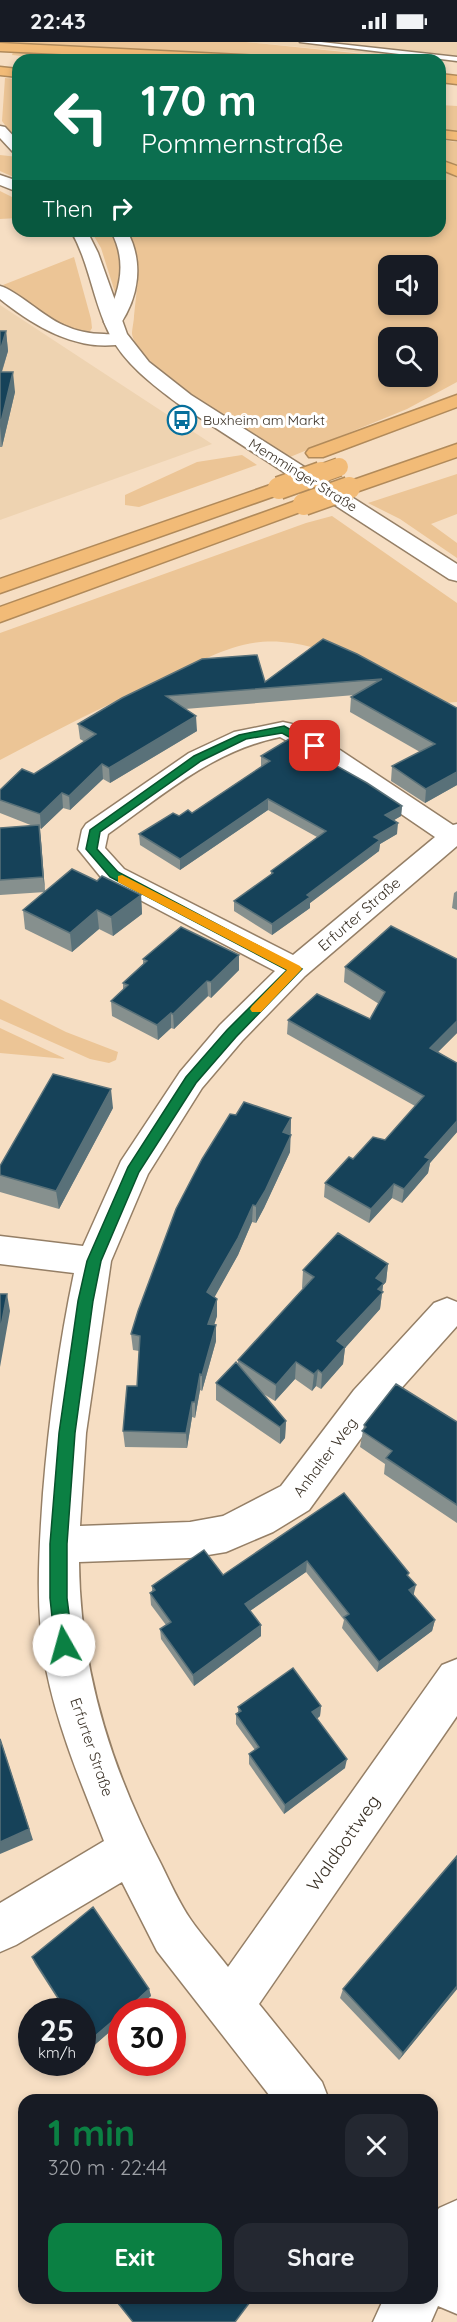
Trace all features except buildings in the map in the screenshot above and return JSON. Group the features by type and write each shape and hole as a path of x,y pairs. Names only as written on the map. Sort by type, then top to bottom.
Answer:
{"highway":[{"path":"0,47 26,54"},
{"path":"0,585 137,524 452,400"},
{"path":"0,615 457,450"},
{"path":"0,585 360,459"},
{"path":"349,488 457,459"}],"street":[{"path":"0,47 3,42"},
{"path":"0,130 12,143"},
{"path":"2,153 12,153"},
{"name":"Memminger Straße","path":"82,237 95,261 117,331 138,362 184,399 457,574"},
{"path":"0,291 53,328 65,333 89,340 117,331 129,282 126,242 123,237"},
{"path":"296,969 114,874 91,849 95,830 198,758 243,737 284,729 331,755 453,839"},
{"name":"Erfurter Straße","path":"299,2094 173,1935 130,1851 86,1741 67,1668 58,1598 59,1544 67,1433 94,1261 133,1170 191,1080 231,1033 296,969 453,839"},
{"path":"0,1250 94,1261"},
{"name":"Anhalter Weg","path":"59,1544 127,1544 190,1540 226,1534 277,1509 295,1498 367,1401 447,1313"},
{"name":"Waldbottweg","path":"228,2006 457,1680"},
{"path":"0,1929 130,1851"},
{"path":"400,2322 412,2304"}],"lane":[{"path":"303,42 412,54"}],"shaded area":[{"path":"9,42 246,42 363,54 218,54 6,45"},
{"path":"246,42 457,42 457,63 446,61 446,54 375,54"},
{"path":"13,52 65,54 12,54"},
{"path":"5,78 12,79 12,135 2,121"},
{"path":"446,105 457,106 457,133 446,132"},
{"path":"446,141 457,142 457,167 446,162"},
{"path":"0,155 12,156 12,176 0,171"},
{"path":"446,172 457,178 457,382 407,409 290,457 176,383 154,365 139,348 132,334 138,272 135,251 129,237 446,237"},
{"path":"0,191 12,197 12,218 0,219"},
{"path":"95,237 114,237 122,259 118,302 101,248"},
{"path":"74,257 91,319 92,328 87,336 53,322 3,285"},
{"path":"0,305 128,389 212,444 0,520"},
{"path":"242,455 257,465 139,507 125,505 125,495 197,462"},
{"path":"457,474 457,514 431,524 457,543 457,558 400,519 368,503"},
{"path":"332,516 457,603 457,702 444,703 370,668 311,647 273,641 256,642 225,650 101,708 0,760 0,633 306,523"},
{"path":"0,999 66,1032 118,1052 116,1060 109,1063 90,1059 0,1019"},
{"path":"0,1028 66,1059 0,1053"}],"slow traffic":[{"path":"122,879 296,969 256,1009"}],"place":[{"name":"Buxheim am Markt","path":"182,420"}],"route":[{"path":"64,1645 58,1598 59,1544 67,1433 94,1261 133,1170 191,1080 231,1033 296,969 114,874 91,849 95,830 198,758 243,737 284,729 315,746"}]}
